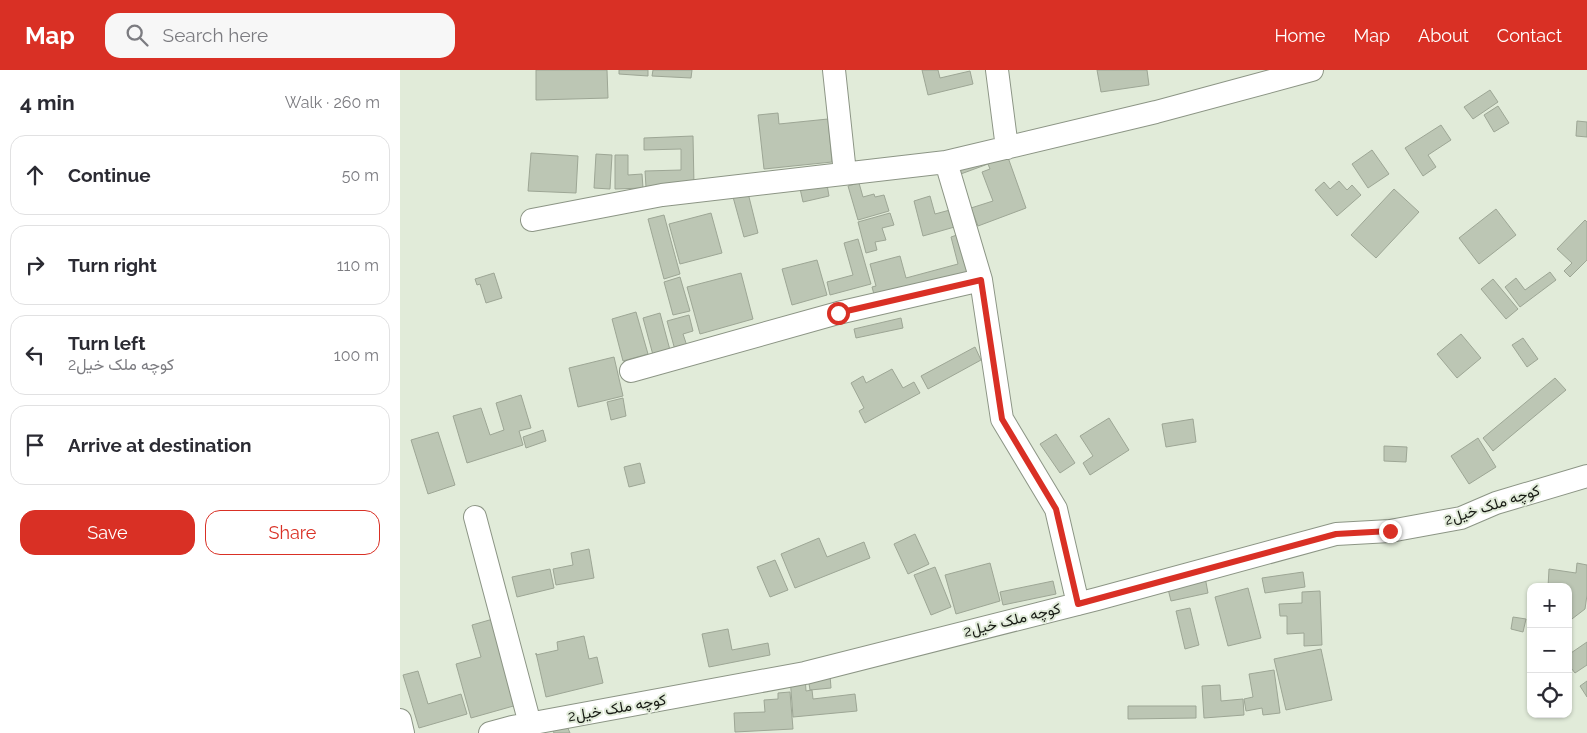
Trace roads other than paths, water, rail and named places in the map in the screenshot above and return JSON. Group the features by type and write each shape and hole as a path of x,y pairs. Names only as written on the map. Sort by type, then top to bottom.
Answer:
{"street":[{"path":"834,70 845,173"},
{"path":"997,70 1007,148"},
{"path":"532,220 662,195 946,162 1156,112 1312,70"},
{"path":"946,162 981,280 1002,419 1056,509 1078,604"},
{"path":"631,371 838,313 981,280"},
{"name":"کوچه ملک خیل2","path":"490,733 805,673 1078,604 1336,534 1390,531 1461,518 1496,503 1587,476"},
{"path":"476,517 530,724"},
{"path":"400,720 403,733"}]}
